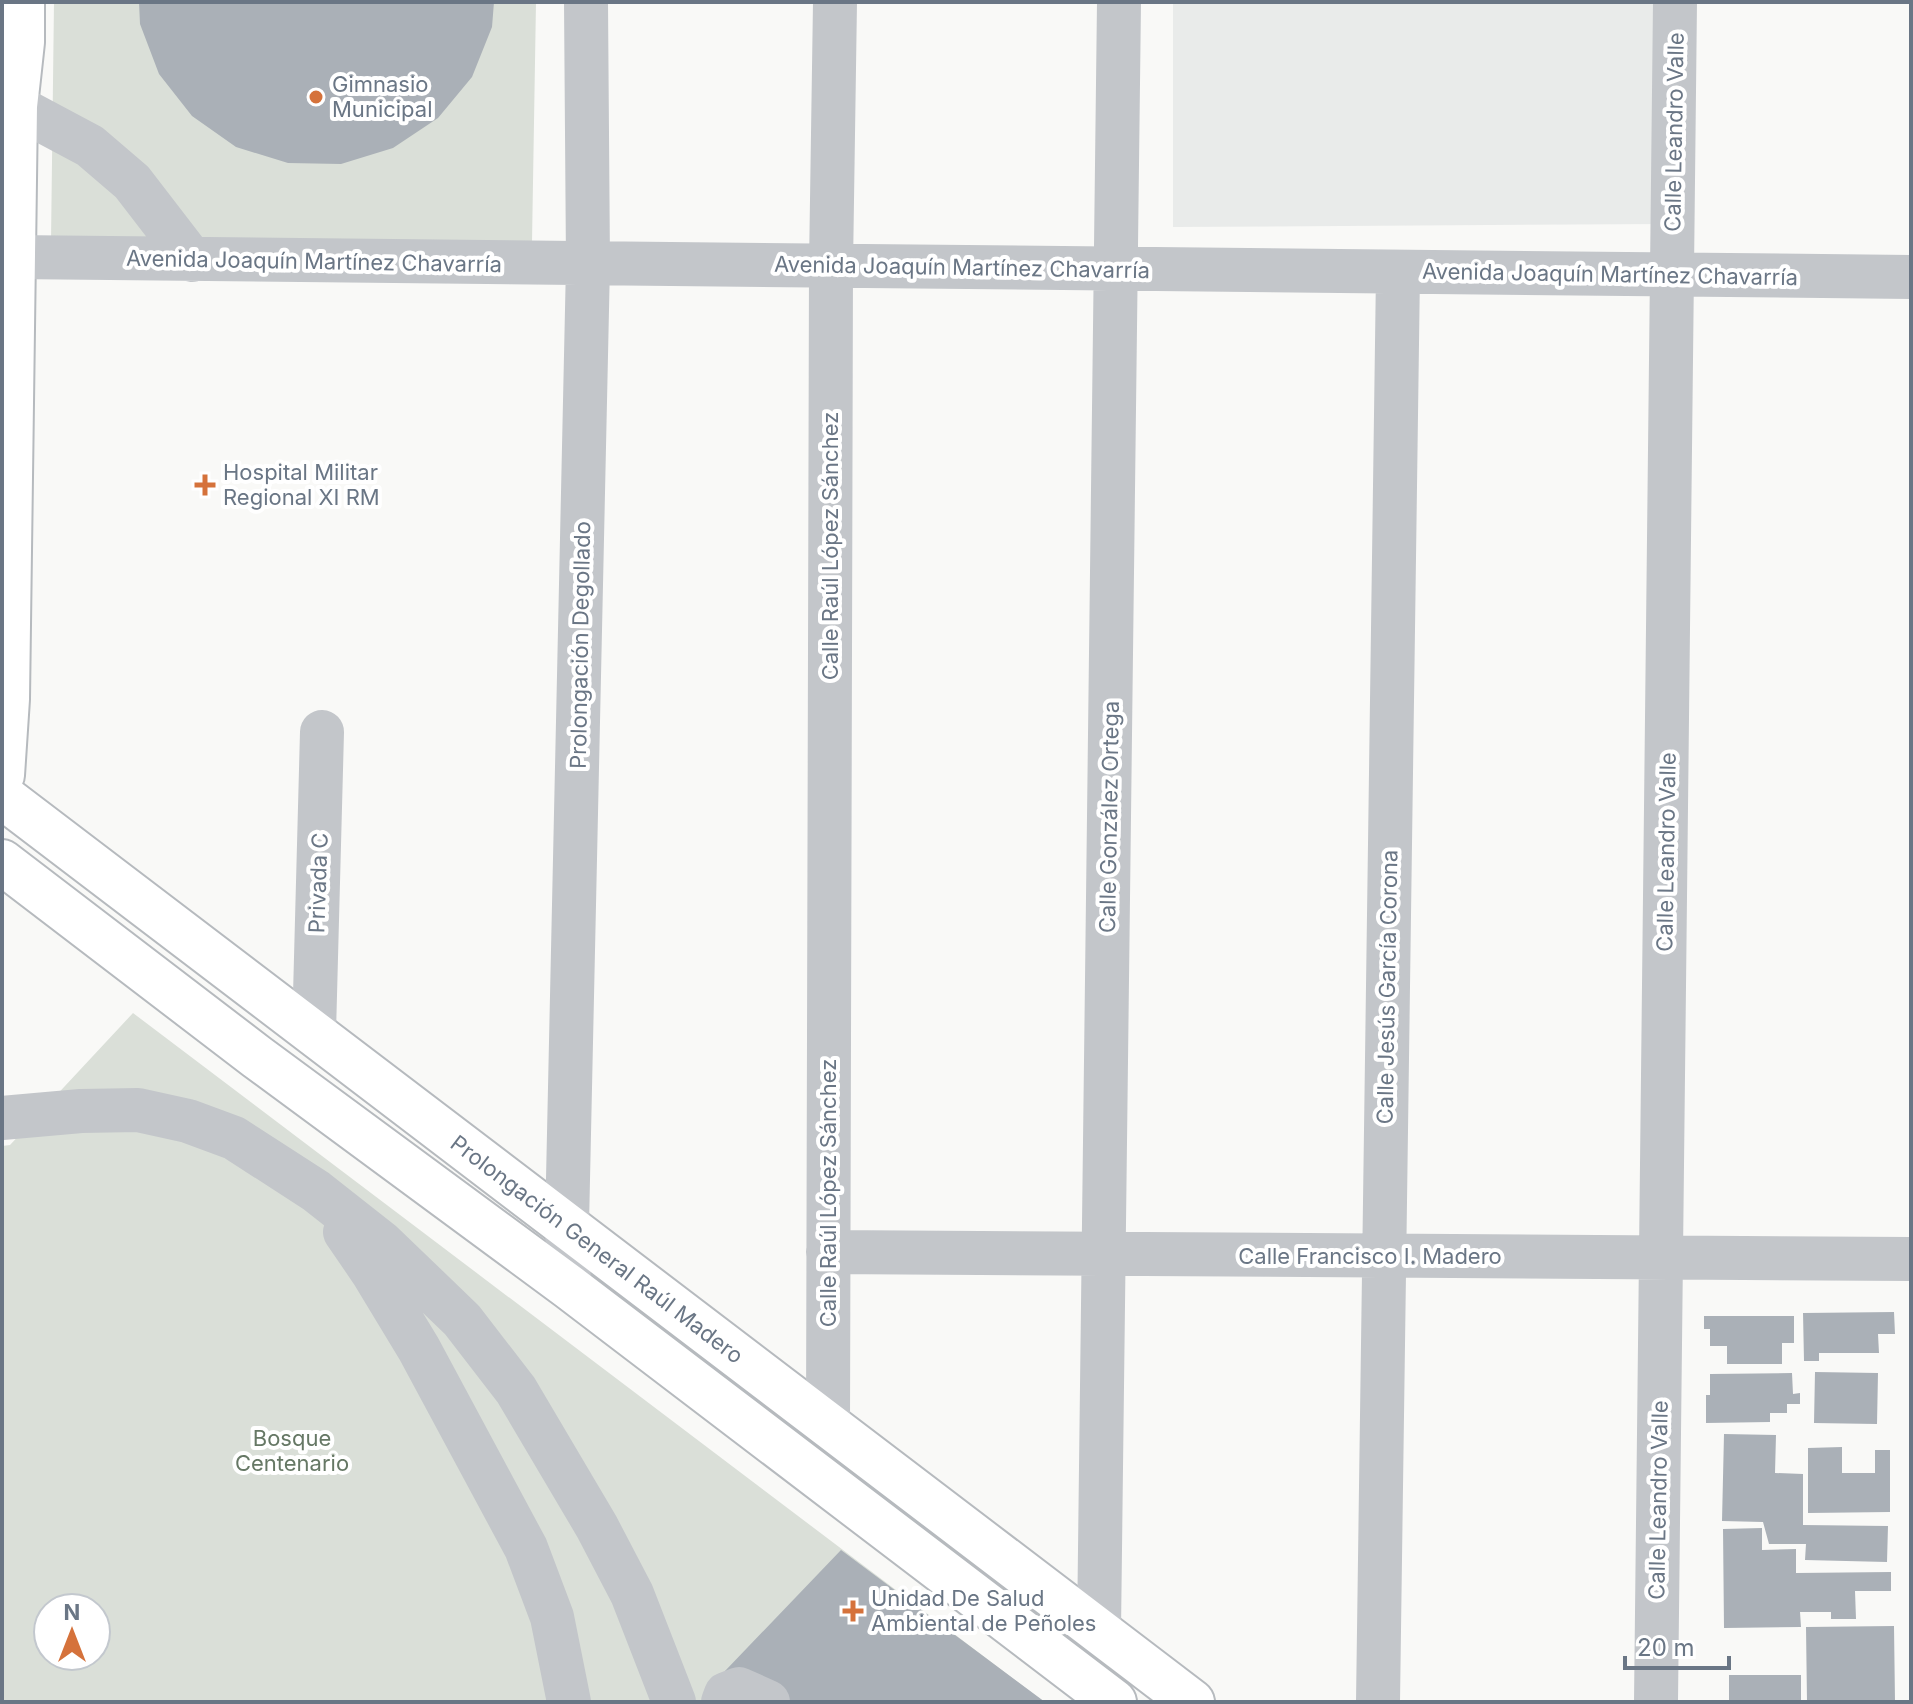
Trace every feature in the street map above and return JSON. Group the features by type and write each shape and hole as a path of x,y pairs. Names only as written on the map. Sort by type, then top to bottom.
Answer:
{"main road":[{"path":"2,775 7,699 15,29"},
{"name":"Prolongación General Raúl Madero","path":"2,796 1192,1702"},
{"path":"2,862 257,1057 569,1287 1114,1702"}],"street":[{"name":"Prolongación Degollado","path":"569,1287 567,1225 588,264 586,2"},
{"name":"Calle Raúl López Sánchez","path":"828,1425 831,266 835,2"},
{"name":"Calle González Ortega","path":"1099,1631 1119,2"},
{"name":"Calle Leandro Valle","path":"1656,1702 1675,2"},
{"path":"15,106 90,146 122,173 192,260"},
{"name":"Avenida Joaquín Martínez Chavarría","path":"12,257 1911,277"},
{"name":"Calle Jesús García Corona","path":"1378,1702 1398,272"},
{"name":"Privada C","path":"314,1033 322,732"},
{"path":"2,1118 138,1110 188,1121 234,1138 316,1191 382,1243 462,1320 516,1390 597,1527 632,1594 674,1702"},
{"path":"316,1191 373,1273 419,1349 526,1548 552,1617 569,1702"},
{"name":"Calle Francisco I. Madero","path":"828,1252 1911,1259"},
{"path":"723,1702 726,1694 739,1689 768,1702"}],"shaded area":[{"path":"1173,2 1666,2 1666,224 1173,227"}],"green space":[{"path":"54,2 536,2 532,242 51,241"},
{"name":"Bosque Centenario","path":"133,1013 1044,1702 2,1702 2,1146 10,1145"}],"building":[{"name":"Gimnasio Municipal","path":"139,2 494,2 492,27 472,77 438,118 393,148 341,164 288,163 236,147 192,116 159,74 140,24"},
{"path":"1894,1312 1895,1334 1878,1334 1879,1353 1819,1353 1819,1361 1804,1361 1803,1313"},
{"path":"1704,1316 1794,1316 1794,1343 1782,1343 1782,1364 1727,1364 1727,1346 1710,1346 1710,1329 1704,1329"},
{"path":"1815,1372 1878,1373 1877,1424 1814,1423"},
{"path":"1792,1373 1793,1394 1800,1393 1800,1404 1787,1404 1787,1413 1770,1413 1770,1422 1706,1423 1710,1374"},
{"path":"1724,1434 1776,1435 1775,1473 1803,1474 1803,1525 1888,1526 1887,1562 1805,1560 1806,1544 1769,1544 1763,1522 1722,1521"},
{"path":"1842,1447 1842,1473 1875,1473 1875,1450 1890,1450 1890,1512 1808,1513 1808,1448"},
{"path":"1762,1528 1762,1550 1796,1549 1796,1573 1891,1572 1891,1591 1855,1591 1856,1619 1831,1619 1831,1612 1800,1612 1801,1627 1724,1628 1723,1529"},
{"name":"Unidad De Salud Ambiental de Peñoles","path":"841,1550 1045,1702 773,1702 725,1671"},
{"path":"1894,1626 1895,1702 1807,1702 1806,1627"},
{"path":"1729,1675 1801,1675 1801,1702 1729,1702"}],"place":[{"name":"Gimnasio Municipal","path":"316,97"},
{"name":"Hospital Militar Regional XI RM","path":"205,485"},
{"name":"Unidad De Salud Ambiental de Peñoles","path":"853,1611"}]}
